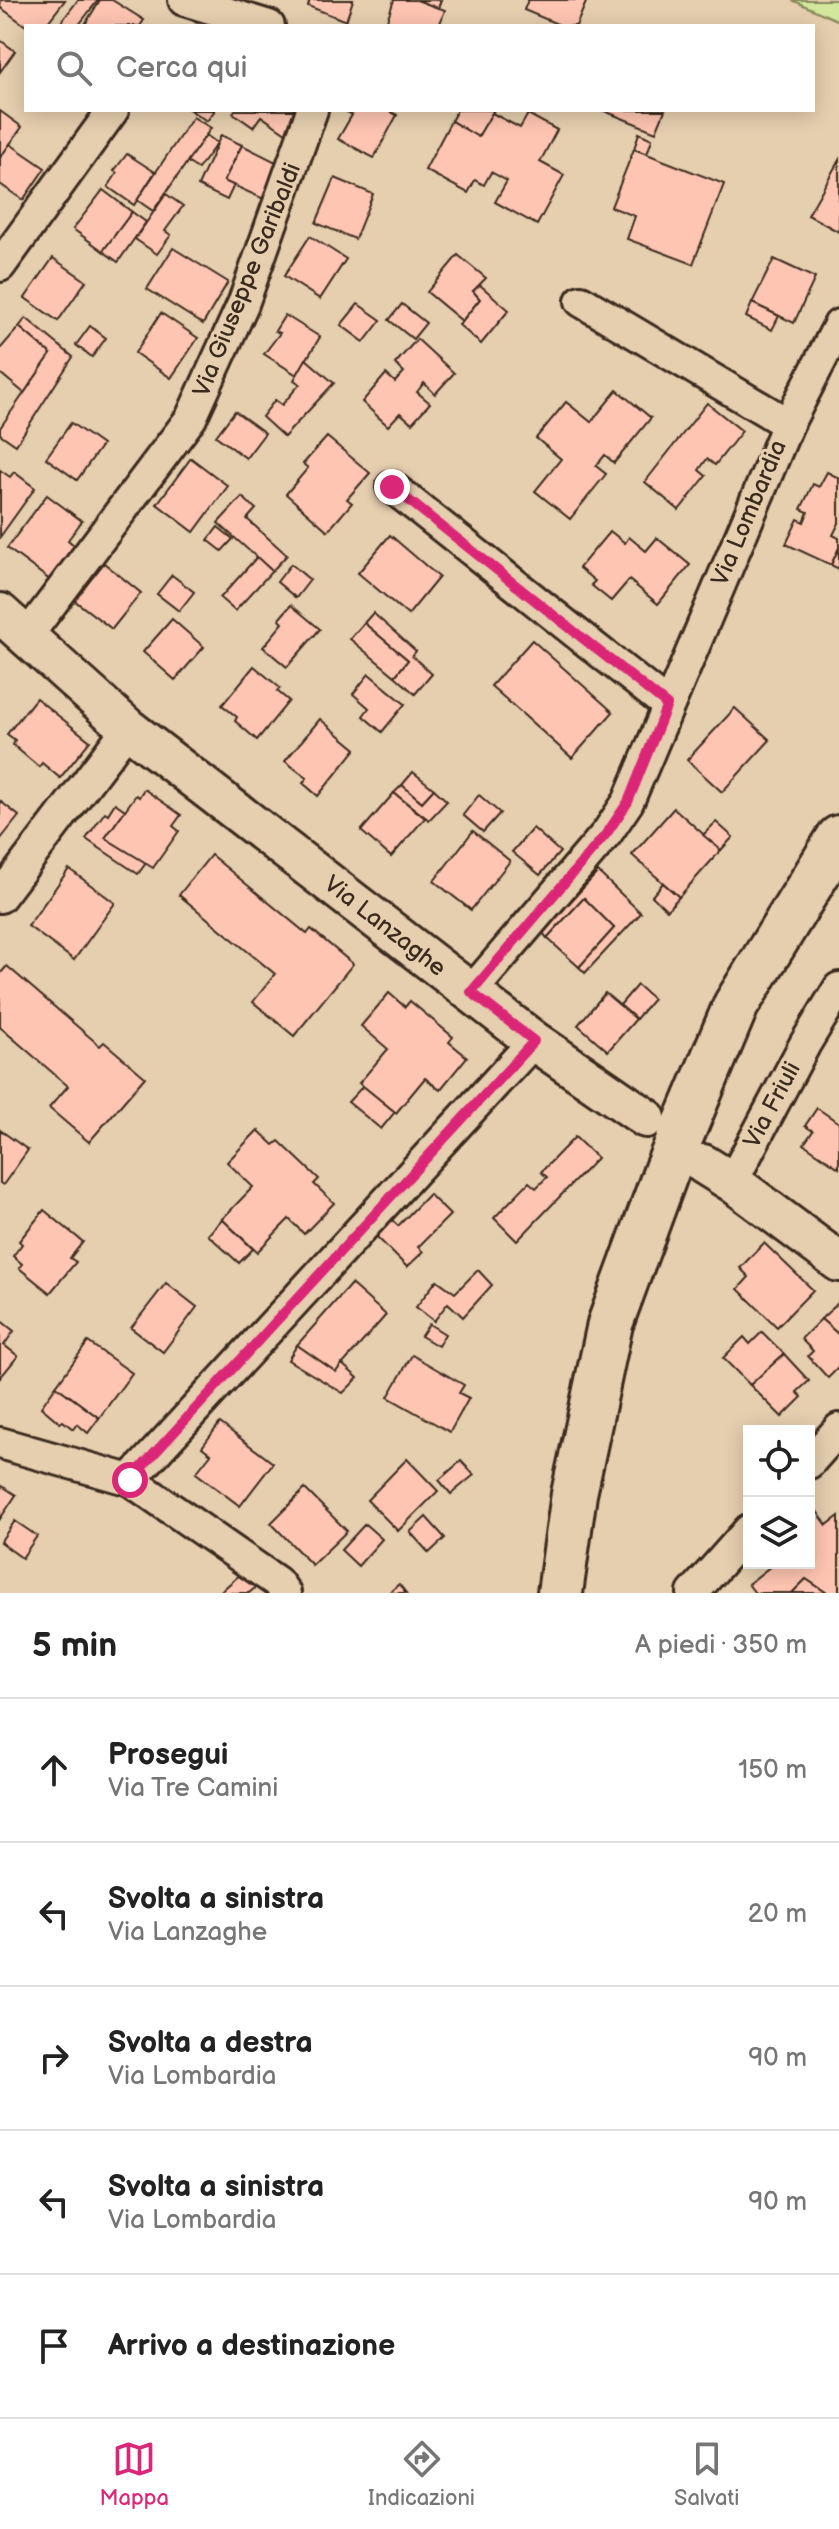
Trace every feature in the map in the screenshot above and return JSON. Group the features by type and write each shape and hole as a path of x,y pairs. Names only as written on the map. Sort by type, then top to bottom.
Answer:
{"highway":[{"path":"560,1593 574,1494 610,1324 667,1169 736,1005 839,838"}],"street":[{"path":"185,7 260,24"},
{"path":"0,266 112,112"},
{"name":"Via Giuseppe Garibaldi","path":"14,625 191,418 243,304 311,112"},
{"path":"581,301 788,424"},
{"name":"Via Lombardia","path":"471,992 607,833 628,802 788,424 839,325"},
{"path":"392,487 667,705"},
{"name":"Via Lanzaghe","path":"14,625 128,728 534,1041 646,1118"},
{"path":"0,897 128,728"},
{"name":"Via Friuli","path":"718,1173 839,988"},
{"path":"130,1480 534,1041"},
{"path":"718,1173 839,1262"},
{"path":"0,1443 130,1480 277,1582 285,1593"},
{"path":"693,1593 743,1537"}],"green space":[{"path":"792,0 839,0 839,21"}],"building":[{"path":"1,0 65,0 47,24 24,25 0,7"},
{"path":"78,0 98,0 80,24 62,21"},
{"path":"100,0 112,0 144,20 141,24 85,24"},
{"path":"310,0 353,0 346,21 308,6"},
{"path":"394,0 417,0 445,10 440,24 386,24"},
{"path":"417,0 441,0 438,8"},
{"path":"528,0 587,0 577,24 557,24 524,10"},
{"path":"0,40 15,51 0,72"},
{"path":"0,111 22,127 0,158"},
{"path":"193,112 214,112 207,121"},
{"path":"301,112 293,138 261,116 253,127 233,113"},
{"path":"347,112 391,112 397,115 374,158 338,139 352,115"},
{"path":"456,112 493,112 478,137 451,121"},
{"path":"607,112 664,112 656,132"},
{"path":"492,113 520,128 528,114 557,130 540,162 564,175 537,225 495,202 507,181 491,172 484,185 475,180 468,193 425,170 451,121 478,137"},
{"path":"193,117 211,128 153,211 137,200"},
{"path":"639,133 652,139 647,154 634,149"},
{"path":"206,135 217,143 198,169 187,162"},
{"path":"221,135 242,145 224,181 234,185 227,200 198,186"},
{"path":"10,144 45,168 23,200 0,184 0,158"},
{"path":"242,145 282,165 266,200 224,181"},
{"path":"634,149 724,184 693,264 627,239 635,216 611,207"},
{"path":"127,154 155,172 134,205 108,187 117,173 114,171"},
{"path":"839,160 839,232 808,215"},
{"path":"335,178 373,194 355,239 316,223"},
{"path":"103,190 132,212 103,251 73,229"},
{"path":"166,194 183,206 165,231 171,235 157,254 135,239"},
{"path":"132,212 146,222 118,262 103,251"},
{"path":"310,236 346,259 320,299 284,276"},
{"path":"173,248 228,282 203,324 147,289"},
{"path":"458,255 486,278 473,291 480,299 462,321 427,292"},
{"path":"53,258 86,281 58,321 25,298"},
{"path":"774,259 815,278 794,323 752,303"},
{"path":"480,285 509,310 481,344 459,325 480,299 473,291"},
{"path":"752,303 779,316 772,330 746,317"},
{"path":"358,304 381,320 364,342 341,325"},
{"path":"402,304 426,323 413,339 389,320"},
{"path":"161,313 198,338 171,378 135,353"},
{"path":"285,315 320,337 297,375 264,354 280,333 275,331"},
{"path":"26,318 73,357 16,445 0,434 0,428 51,354 19,327"},
{"path":"90,326 106,338 92,357 76,345"},
{"path":"19,327 51,354 24,393 0,373 0,349"},
{"path":"417,339 454,373 435,394 424,383 417,392 430,403 412,423 400,413 388,426 362,402 386,374 395,382 404,372 395,364"},
{"path":"306,359 334,383 284,437 262,417 275,400 282,405 300,384 294,380"},
{"path":"617,390 651,418 614,463 605,455 596,466 606,474 570,519 535,491 561,459 536,438 566,402 591,422"},
{"path":"707,403 742,431 715,465 707,459 699,470 706,476 679,510 645,482"},
{"path":"235,411 265,433 246,458 216,436"},
{"path":"71,423 102,445 77,480 46,458"},
{"path":"327,437 370,473 347,499 352,503 328,531 286,494 308,468 303,464"},
{"path":"191,458 228,486 194,532 157,504"},
{"path":"0,470 10,477 14,472 35,488 0,537"},
{"path":"827,472 839,478 839,523 833,535 839,538 839,548 831,565 786,544 798,519 804,522 808,512 801,509 813,484 819,487"},
{"path":"47,495 82,521 68,540 75,546 50,580 7,548"},
{"path":"242,497 256,509 247,519 287,555 272,571 218,523"},
{"path":"218,527 233,539 222,551 208,540"},
{"path":"610,531 625,543 629,537 646,551 657,538 690,565 658,604 629,580 611,601 591,585 595,581 579,568"},
{"path":"390,535 439,577 408,615 358,573"},
{"path":"839,548 839,569 831,565"},
{"path":"257,557 272,571 235,611 220,598"},
{"path":"104,563 141,593 112,629 74,600"},
{"path":"291,564 310,580 296,598 277,582"},
{"path":"172,575 194,592 179,611 157,594"},
{"path":"291,605 320,629 287,667 263,647 283,623 279,619"},
{"path":"373,613 416,651 412,656 432,674 415,694 395,676 408,660 364,623"},
{"path":"172,619 204,647 175,680 143,652"},
{"path":"364,623 408,660 395,676 350,639"},
{"path":"532,640 613,712 572,758 491,686"},
{"path":"254,666 280,688 277,691 289,701 257,740 222,705"},
{"path":"369,674 405,704 382,732 363,716 369,708 353,694"},
{"path":"36,698 90,741 60,778 42,763 39,767 13,745 15,740 7,734"},
{"path":"735,708 770,740 722,792 687,760"},
{"path":"320,719 356,749 318,796 303,783 307,778 285,761"},
{"path":"413,772 434,789 422,802 402,785"},
{"path":"402,785 422,802 434,789 447,801 429,820 394,793"},
{"path":"144,789 181,815 173,826 179,831 153,868 105,838 136,795 139,797"},
{"path":"394,793 425,818 391,857 361,831"},
{"path":"479,795 500,813 483,832 463,815"},
{"path":"0,801 19,816 0,840"},
{"path":"115,803 125,810 105,838 146,863 138,874 86,839"},
{"path":"674,808 721,850 679,897 632,855"},
{"path":"716,822 733,837 721,850 703,835"},
{"path":"533,828 560,852 540,875 512,852"},
{"path":"473,831 510,861 471,910 434,881"},
{"path":"211,855 307,934 311,929 353,964 294,1036 253,1002 275,974 179,895"},
{"path":"69,869 115,903 74,960 28,926"},
{"path":"598,872 641,913 585,973 579,967 614,928 584,898 547,938 542,932"},
{"path":"663,883 679,897 667,910 652,896"},
{"path":"584,898 614,928 579,967 547,938"},
{"path":"7,966 100,1046 104,1042 145,1077 89,1142 49,1108 68,1086 0,1027 0,974"},
{"path":"637,985 653,999 636,1019 620,1005"},
{"path":"389,993 405,1007 410,1001 453,1037 449,1042 467,1057 440,1090 425,1078 396,1113 359,1083 388,1049 361,1026"},
{"path":"605,993 636,1019 608,1051 578,1025"},
{"path":"363,1086 395,1112 381,1129 348,1102"},
{"path":"817,1108 839,1123 839,1168 804,1144 813,1131 805,1126"},
{"path":"0,1130 28,1150 3,1185 0,1183"},
{"path":"258,1130 274,1145 279,1141 319,1179 314,1184 334,1203 304,1234 289,1219 257,1252 222,1219 253,1187 227,1162"},
{"path":"575,1137 597,1158 517,1241 494,1218 529,1182 536,1188 547,1177 541,1172"},
{"path":"429,1194 450,1215 418,1247 423,1252 407,1267 375,1235 391,1219 398,1226"},
{"path":"44,1210 83,1242 70,1258 76,1262 50,1293 19,1268 22,1264 13,1256 22,1244 19,1241"},
{"path":"222,1219 253,1249 239,1263 208,1235"},
{"path":"764,1243 813,1290 777,1327 738,1289 749,1277 740,1268"},
{"path":"478,1270 492,1285 463,1317 448,1303 434,1321 416,1307 437,1280 455,1293"},
{"path":"166,1283 197,1307 163,1352 131,1328"},
{"path":"351,1284 386,1315 336,1372 297,1345"},
{"path":"839,1302 839,1335 821,1319"},
{"path":"821,1319 839,1335 839,1367 828,1378 808,1356 813,1351 801,1339"},
{"path":"0,1320 14,1331 4,1345 18,1356 0,1378"},
{"path":"429,1324 445,1334 438,1346 421,1336"},
{"path":"762,1332 784,1354 750,1385 723,1358 744,1337 750,1344"},
{"path":"88,1342 132,1373 99,1418 56,1386"},
{"path":"297,1345 336,1372 342,1364 358,1378 343,1393 288,1360"},
{"path":"784,1354 809,1381 797,1392 802,1397 782,1417 750,1385"},
{"path":"412,1355 464,1385 459,1393 469,1398 450,1432 388,1397"},
{"path":"56,1386 99,1418 88,1433 77,1424 73,1429 63,1421 60,1423 41,1407"},
{"path":"220,1423 273,1463 240,1506 196,1473 211,1454 202,1447"},
{"path":"407,1459 438,1491 398,1531 367,1500"},
{"path":"461,1461 474,1475 451,1494 439,1480"},
{"path":"2,1486 16,1495 0,1519 0,1490"},
{"path":"305,1489 347,1531 312,1565 271,1523"},
{"path":"815,1509 827,1525 839,1516 839,1593 827,1593 806,1579 792,1593 755,1593 748,1584 767,1569 815,1569"},
{"path":"426,1517 445,1538 429,1553 410,1532"},
{"path":"15,1521 37,1536 22,1558 0,1542"},
{"path":"365,1524 382,1539 358,1566 341,1550"},
{"path":"250,1566 263,1581 249,1593 219,1593"},
{"path":"806,1579 827,1593 792,1593"},
{"path":"399,1584 406,1593 389,1593"}],"route":[{"path":"130,1480 534,1041 471,992 607,833 628,802 667,705 392,487"}]}
